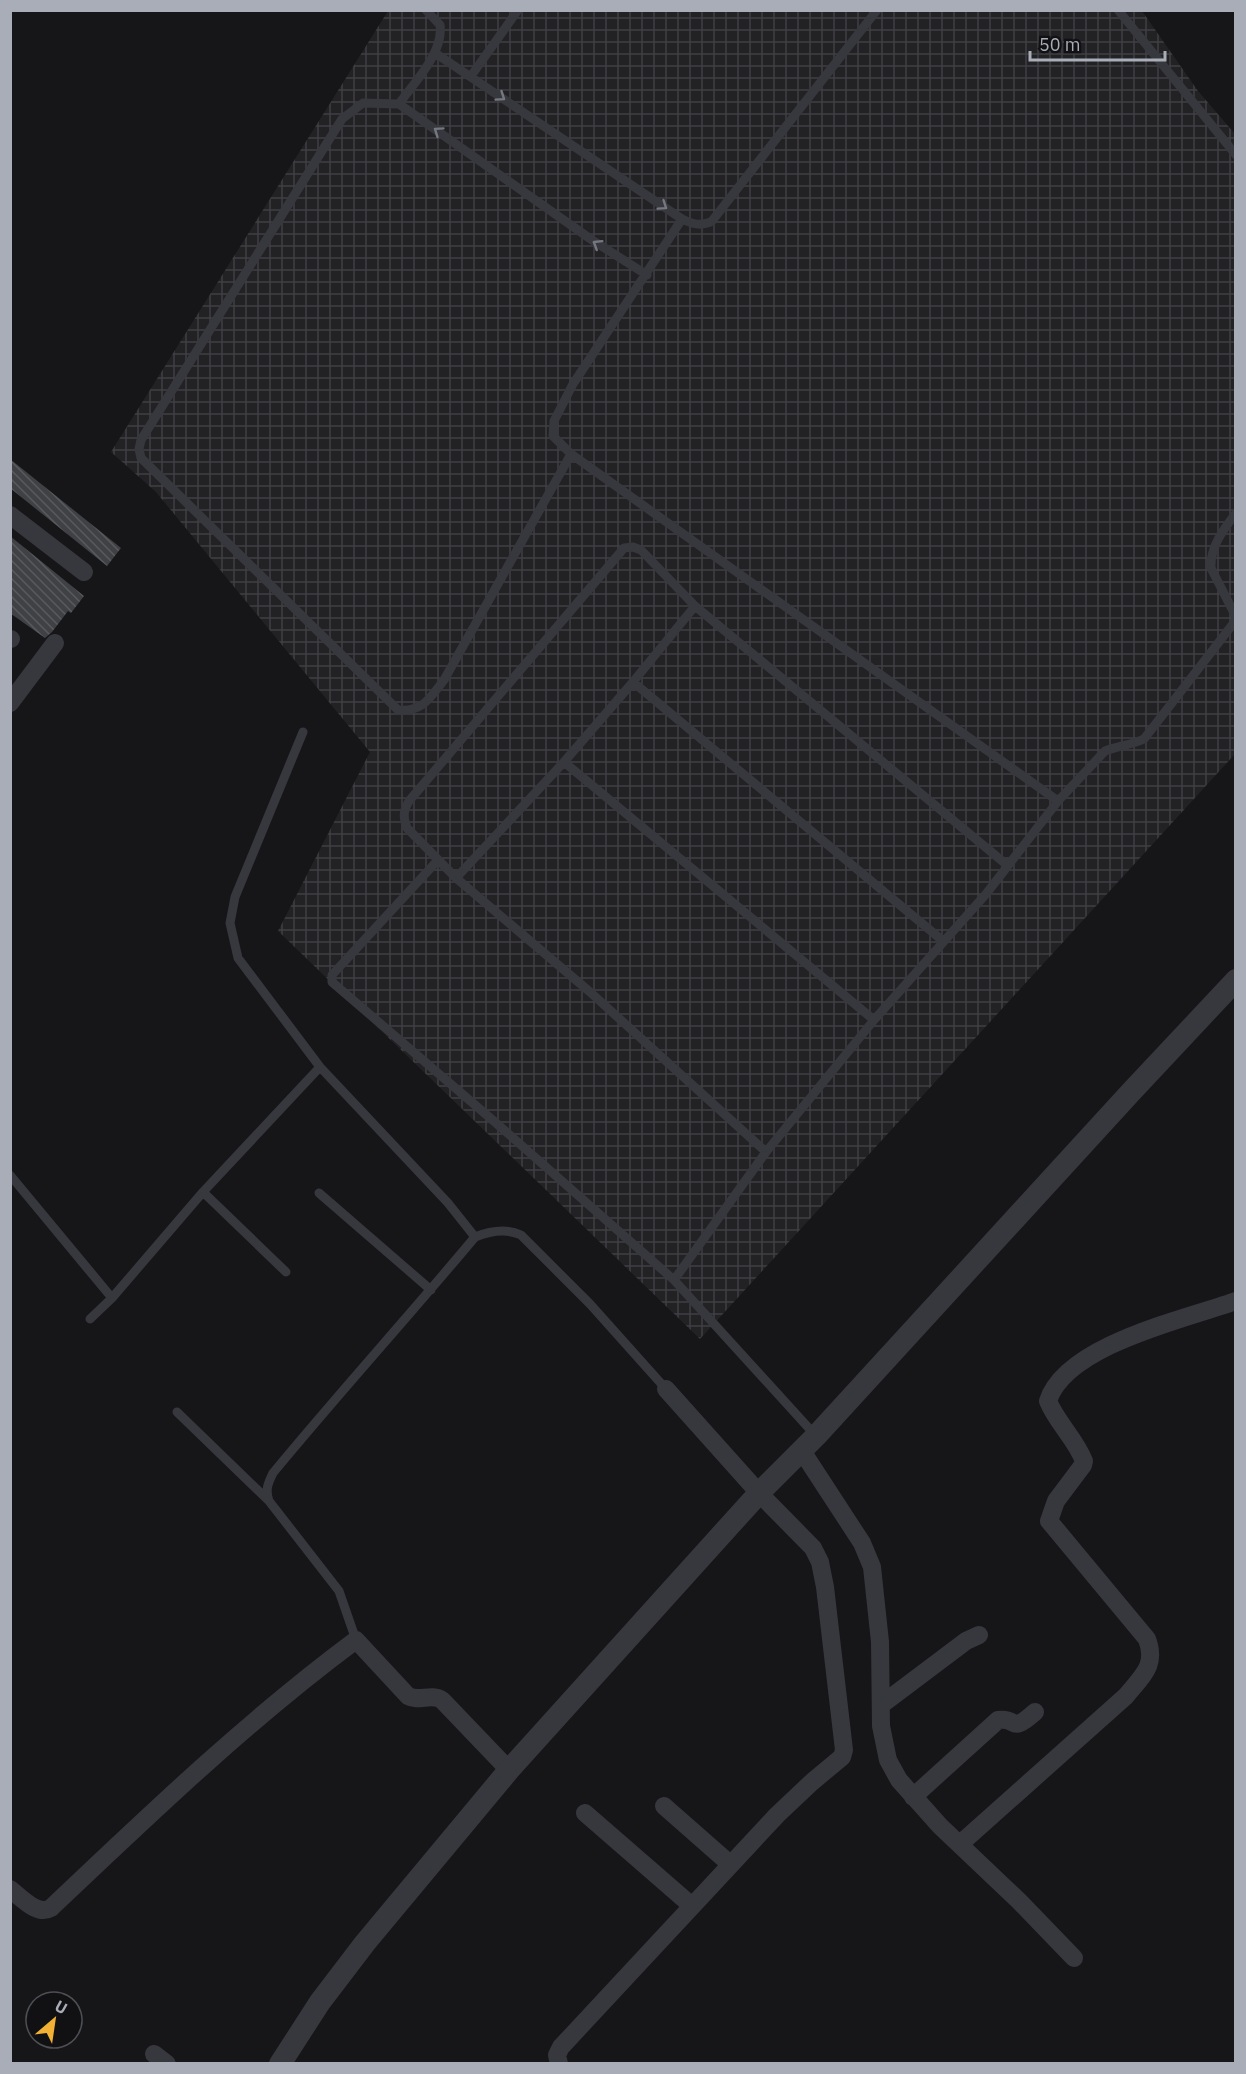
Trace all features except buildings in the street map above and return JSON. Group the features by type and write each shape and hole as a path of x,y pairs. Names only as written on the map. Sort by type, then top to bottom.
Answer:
{"street":[{"path":"10,515 84,572"},
{"path":"10,703 55,643"},
{"path":"280,2064 320,2002 365,1943 509,1770 766,1487 803,1450 1106,1118 1236,980"},
{"path":"960,1844 1126,1696 1150,1663 1152,1652 1147,1639 1049,1521 1056,1500 1084,1461 1072,1437 1052,1410 1048,1401 1051,1392 1059,1379 1082,1362 1127,1336 1236,1300"},
{"path":"559,2064 557,2055 561,2047 730,1864 777,1815 842,1757 844,1750 820,1562 813,1548 766,1487 666,1389"},
{"path":"803,1450 862,1543 872,1567 880,1642 881,1726 888,1760 899,1780 940,1826 1074,1958"},
{"path":"881,1705 966,1641 979,1635"},
{"path":"10,1889 38,1910 46,1911 51,1908 169,1795 319,1668 356,1641 411,1698 432,1697 442,1700 509,1770"},
{"path":"913,1797 998,1720 1002,1719 1017,1725 1022,1724 1035,1712"},
{"path":"664,1806 730,1864"},
{"path":"585,1813 692,1906"}],"lane":[{"path":"399,104 435,53 440,42 440,25 426,10"},
{"path":"471,76 518,10"},
{"path":"435,53 682,219 706,225 712,221 877,10"},
{"path":"1118,10 1236,156"},
{"path":"571,454 444,680 421,707 407,711 398,710 141,458 139,449 141,440 342,119 363,103 399,104 592,240 646,275"},
{"path":"682,219 573,384 554,421 553,436 571,454 1058,801"},
{"path":"674,1280 766,1152 874,1020 986,894 1058,801 1105,751 1134,744 1144,739 1236,619 1211,568 1210,560 1223,530 1236,513"},
{"path":"766,1152 623,1022 456,878 407,828 403,818 409,801 624,548 633,546 641,550 695,606 1007,865"},
{"path":"456,878 564,762 695,606"},
{"path":"633,682 943,941"},
{"path":"303,732 235,897 230,922 238,958 320,1067 448,1203 475,1236"},
{"path":"564,762 874,1020"},
{"path":"438,860 332,975 332,982 674,1280 803,1450"},
{"path":"90,1319 112,1298 203,1192 320,1067"},
{"path":"10,1175 112,1298"},
{"path":"203,1192 286,1272"},
{"path":"319,1193 431,1290"},
{"path":"269,1501 267,1489 273,1473 475,1236 485,1233 504,1230 521,1234 590,1304 666,1389"},
{"path":"177,1412 269,1501 339,1590 356,1641"}],"shaded area":[{"path":"388,11 1142,11 1198,91 1235,134 1235,754 700,1339 278,931 370,752 156,492 111,452"}]}
